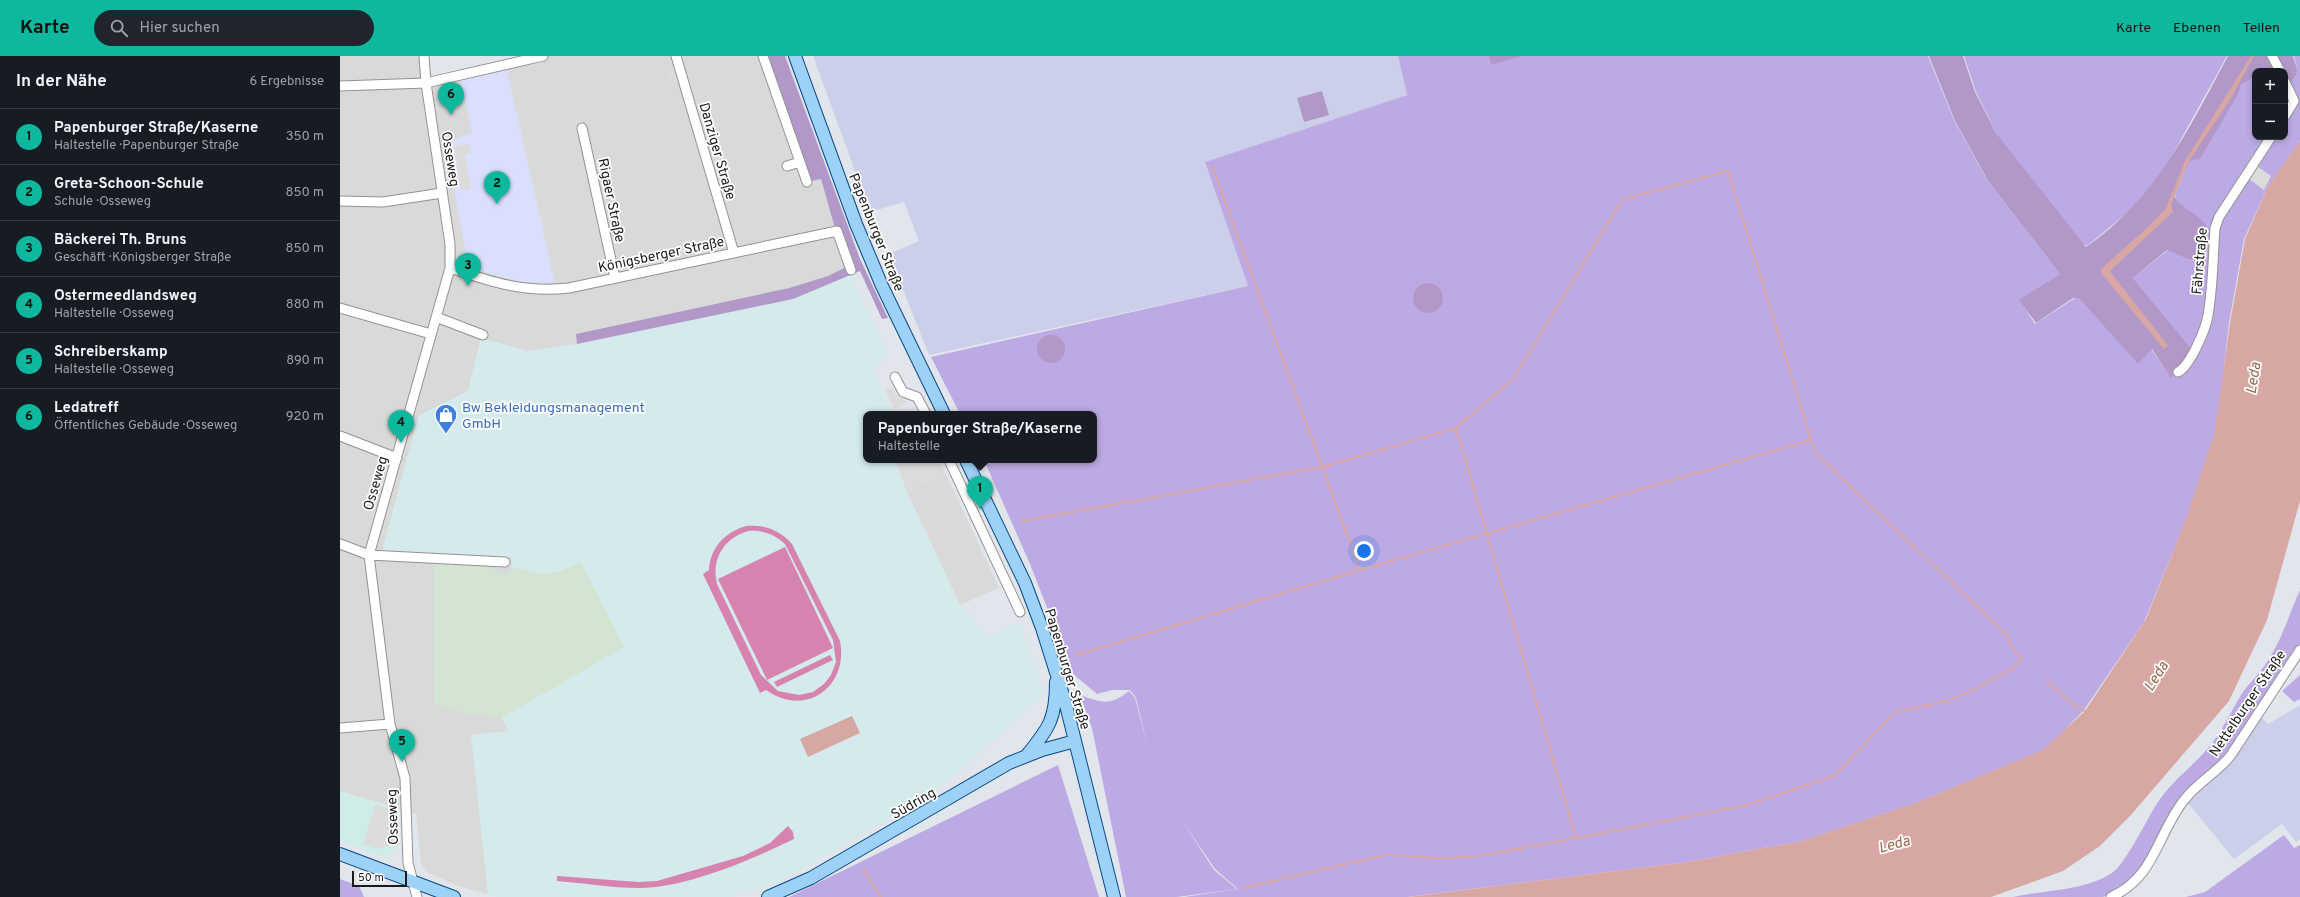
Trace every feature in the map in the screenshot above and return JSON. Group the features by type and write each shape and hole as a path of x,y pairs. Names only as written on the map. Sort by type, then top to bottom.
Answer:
{"main road":[{"name":"Papenburger Straße","path":"795,56 856,224 879,280 906,340 942,411"},
{"name":"Papenburger Straße","path":"967,463 1025,583 1056,671 1114,897"},
{"path":"1026,756 1053,719 1055,708 1056,671"},
{"name":"Südring","path":"768,897 811,878 988,775 1026,756 1075,741"},
{"path":"340,854 454,897"}],"street":[{"name":"Osseweg","path":"417,897 408,864 405,778 390,724 369,555 450,268 450,244 426,82 424,56"},
{"path":"340,86 426,82 543,56"},
{"name":"Danziger Straße","path":"676,56 734,253"},
{"path":"763,56 807,182"},
{"path":"2272,56 2278,68"},
{"path":"2288,88 2294,101 2288,111"},
{"name":"Rigaer Straße","path":"582,128 615,278"},
{"name":"Fährstraße","path":"2178,372 2183,369 2196,348 2208,316 2215,228 2219,217 2269,140"},
{"path":"787,166 800,162"},
{"path":"340,201 383,202 442,193"},
{"name":"Königsberger Straße","path":"450,268 485,280 522,288 544,290 615,278 837,231 851,270"},
{"path":"340,308 431,334"},
{"path":"436,317 483,335"},
{"path":"895,378 903,392 917,397 924,411"},
{"path":"340,436 397,458"},
{"path":"950,463 1020,612"},
{"path":"340,544 369,555 505,562"},
{"name":"Nettelburger Straße","path":"2111,897 2137,881 2145,870 2184,800 2224,764 2231,755 2300,650"},
{"path":"340,728 390,724"}],"shaded area":[{"path":"340,56 420,56 421,82 538,56 762,56 807,182 821,179 846,267 828,276 789,288 576,334 577,344 528,351 481,338 468,391 419,416 382,551 513,558 503,718 508,731 472,736 488,894 458,886 429,873 421,864 416,814 340,791"},
{"path":"763,56 785,56 860,259 888,318 882,319 860,271 793,299 577,344 576,334 789,288 828,276 846,267 821,179 807,182"},
{"path":"813,56 1398,56 1407,95 1205,162 1248,286 929,355 889,254 919,241 904,202 870,212"},
{"path":"1398,56 1928,56 1954,120 1987,180 2060,274 2020,300 2035,324 2075,298 2080,298 2151,349 2171,377 2192,351 2133,278 2168,250 2187,259 2197,259 2208,229 2177,200 2175,195 2190,160 2199,159 2239,93 2241,85 2252,79 2252,140 2288,140 2288,86 2298,72 2294,56 2300,56 2300,141 2268,186 2244,239 2229,323 2217,427 2186,520 2144,622 2084,710 2046,749 1918,802 1802,841 1687,862 1407,897 1184,897 1238,889 1215,869 1181,819 1214,870 1237,889 1177,897 1126,897 1092,728 1080,695 1106,702 1117,699 1129,691 1135,698 1147,745 1136,698 1130,690 1112,690 1097,694 1073,674 1030,564 985,463 1097,463 1097,411 958,411 931,357 1248,286 1205,162 1407,95"},
{"path":"1489,56 1521,56 1491,65"},
{"path":"1929,56 1963,56 1975,92 1996,133 2086,247 2111,228 2132,207 2169,160 2228,56 2293,56 2298,72 2288,87 2288,68 2252,68 2252,79 2241,85 2239,93 2200,159 2190,161 2174,195 2181,204 2200,219 2208,228 2197,259 2187,259 2167,250 2133,278 2192,350 2171,378 2152,349 2138,364 2079,298 2073,298 2036,323 2019,300 2060,274 1988,181 1955,121"},
{"path":"1964,56 2227,56 2164,170 2132,209 2087,246 2082,243 1997,135 1976,92"},
{"path":"506,67 555,283 521,282 468,267 446,142 472,133 460,77"},
{"path":"678,68 682,82 672,85 668,71"},
{"path":"1322,91 1329,115 1304,122 1297,98"},
{"path":"469,144 471,153 465,154 471,189 461,190 454,146"},
{"path":"445,153 449,183 444,184 439,154"},
{"path":"2257,166 2271,176 2264,190 2249,179"},
{"path":"850,275 888,353 872,370 893,411 863,411 863,463 896,463 907,492 960,605 982,630 986,638 1020,623 1044,694 932,794 773,885 730,897 498,897 488,894 471,735 508,731 502,718 624,647 581,562 558,572 541,573 511,567 512,558 382,551 419,415 468,391 481,338 528,351 577,344 793,299"},
{"path":"1428,283 1434,284 1442,292 1442,304 1434,312 1428,313 1422,312 1414,304 1413,298 1414,292 1422,284"},
{"path":"1051,335 1061,339 1065,349 1061,359 1051,363 1041,359 1037,349 1041,339"},
{"path":"892,388 898,396 908,402 894,409 885,390"},
{"path":"896,463 940,463 946,474 907,492"},
{"path":"946,474 999,588 960,605 907,492"},
{"path":"746,526 765,527 782,535 792,544 840,641 841,657 838,672 831,684 821,693 809,699 795,701 781,698 766,690 760,693 703,574 709,570 712,555 720,542 738,529","holes":["753,531 768,533 785,544 833,640 836,662 831,675 824,684 813,692 799,695 778,691 761,675 717,584 716,566 721,551 732,539 740,534"]},
{"path":"785,547 833,648 767,680 718,579"},
{"path":"581,562 624,647 502,718 458,712 434,703 433,563 480,564 507,575 511,567 541,573 558,572"},
{"path":"2300,590 2300,643 2221,763 2206,774 2144,865 2125,885 2103,897 2013,897 2077,887 2101,879 2118,868 2160,799 2172,784 2213,742 2247,686 2267,662 2281,636"},
{"path":"830,655 833,660 777,687 774,682"},
{"path":"2300,675 2300,699 2294,702 2282,691"},
{"path":"2300,705 2300,839 2296,842 2282,824 2234,859 2187,802 2195,791 2219,774 2234,756 2260,716 2268,724"},
{"path":"1058,765 1099,897 789,897"},
{"path":"340,791 399,809 396,846 393,852 388,856 379,856 340,840"},
{"path":"375,804 396,811 393,845 376,849 363,844"},
{"path":"788,826 793,832 794,839 738,864 677,883 657,887 629,888 557,881 557,876 639,882 657,881 743,856 770,843"},
{"path":"2284,835 2294,848 2300,845 2300,897 2186,897 2205,892"},
{"path":"340,879 359,886 364,897 340,897"}],"water":[{"path":"2251,56 2254,56 2229,101 2189,161 2171,205 2173,212 2110,271 2168,346 2164,349 2101,273 2101,269 2149,226 2166,208 2185,161"},
{"name":"Leda","path":"2300,141 2300,501 2267,620 2229,701 2130,816 2100,846 2063,871 1991,897 1408,897 1687,862 1802,841 1918,802 2043,750 2085,711 2146,619 2186,519 2215,431 2230,323 2245,239 2268,186"},
{"path":"852,716 860,733 808,757 800,739"}],"waterway":[{"path":"1212,166 1360,570 1811,440 1815,453 2006,634 2012,648 2022,660"},
{"path":"1022,521 1322,467 1456,428 1514,378 1620,203 1627,198 1728,171 1811,440"},
{"path":"1243,888 1385,855 1438,858 1462,857 1495,853 1576,838 1456,428"},
{"path":"1076,655 1360,570"},
{"path":"1576,838 1747,805 1834,776 1895,712 1947,701 1967,693 2011,670 2021,659"},
{"path":"2047,681 2076,707 2085,711"},
{"path":"863,869 881,897"}],"place":[{"name":"Ledatreff","path":"451,115"},
{"name":"Greta-Schoon-Schule","path":"497,204"},
{"name":"Bäckerei Th. Bruns","path":"468,286"},
{"name":"Bw Bekleidungsmanagement GmbH","path":"446,434"},
{"name":"Ostermeedlandsweg","path":"401,443"},
{"name":"Papenburger Straße/Kaserne","path":"980,509"},
{"name":"Schreiberskamp","path":"402,762"}]}
